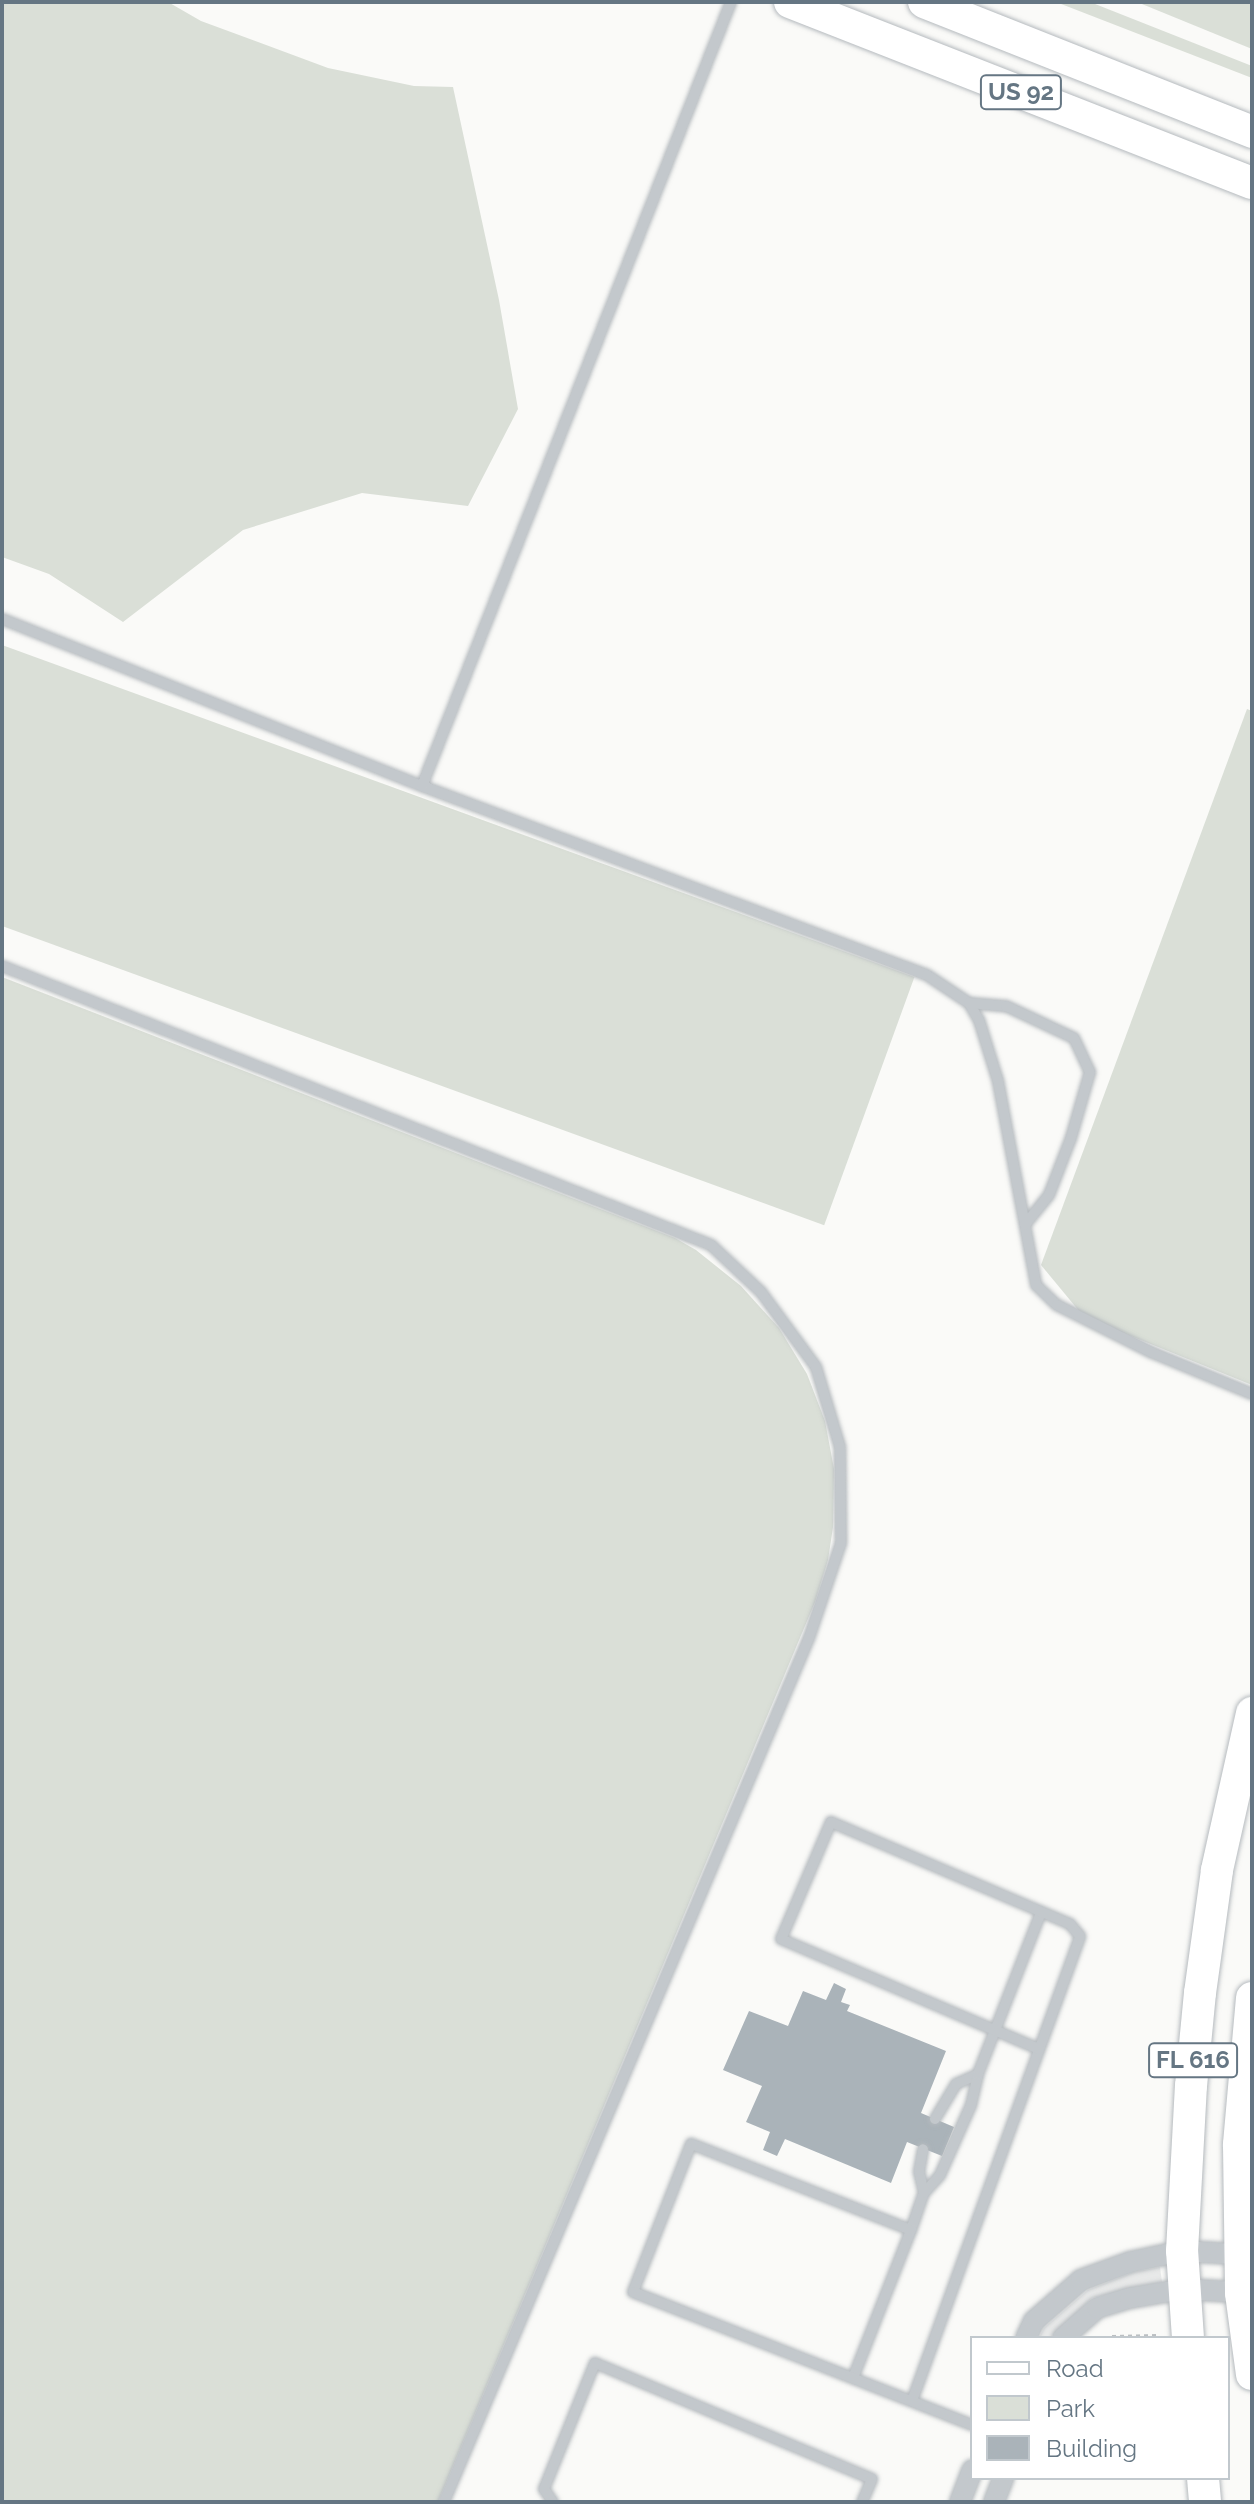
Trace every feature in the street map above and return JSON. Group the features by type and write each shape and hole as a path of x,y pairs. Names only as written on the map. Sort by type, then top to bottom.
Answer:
{"main road":[{"name":"US 92","path":"790,2 1252,183"},
{"name":"US 92","path":"924,2 1252,132"},
{"name":"FL 616","path":"1172,2336 1183,2289 1182,2251 1200,1993 1217,1870 1252,1713"},
{"name":"FL 616","path":"1252,1998 1239,2132 1246,2204 1252,2374"}],"street":[{"path":"1027,2336 1034,2321 1081,2280 1130,2262 1182,2251 1246,2255"},
{"path":"1065,2336 1097,2308 1183,2289 1247,2293"},
{"path":"960,2502 970,2475"},
{"path":"994,2502 1002,2480"}],"lane":[{"path":"422,786 731,2"},
{"path":"2,619 422,786 927,975 969,1003 979,1020 998,1081 1036,1285 1057,1305 1153,1353 1252,1394"},
{"path":"2,966 711,1245 761,1292 816,1367 840,1447 841,1543 809,1638 444,2502"},
{"path":"969,1003 1006,1006 1074,1038 1090,1072 1071,1138 1049,1195 1025,1225"},
{"path":"912,2401 1080,1936 1070,1924 831,1822 781,1939 1039,2049"},
{"path":"853,2378 924,2193 940,2175 971,2105 978,2074 1041,1912"},
{"path":"935,2119 956,2084 978,2074"},
{"path":"911,2230 691,2144 633,2292 970,2424"},
{"path":"923,2149 919,2172 924,2193"},
{"path":"553,2502 544,2489 595,2363 872,2479 862,2502"}],"shaded area":[{"path":"1160,2267 1162,2282 1092,2298 1052,2336 1040,2336 1044,2328 1088,2290 1134,2272"}],"green space":[{"path":"2,2 168,2 201,21 328,68 414,86 453,87 499,300 518,409 468,506 362,493 243,530 123,622 49,574 2,557"},
{"path":"1056,2 1090,2 1252,66 1252,78"},
{"path":"1137,2 1252,2 1252,49"},
{"path":"2,645 914,977 824,1225 2,926"},
{"path":"1247,709 1252,711 1252,1385 1084,1317 1041,1265"},
{"path":"2,977 675,1238 696,1250 741,1286 779,1328 807,1374 825,1421 834,1469 833,1527 828,1560 815,1602 438,2502 2,2502"}],"building":[{"path":"834,1983 846,1989 841,2002 850,2005 847,2011 946,2051 921,2113 954,2127 942,2156 907,2142 891,2183 785,2139 777,2156 763,2150 770,2132 746,2122 762,2086 723,2070 749,2011 788,2026 803,1991 826,2000"}]}
